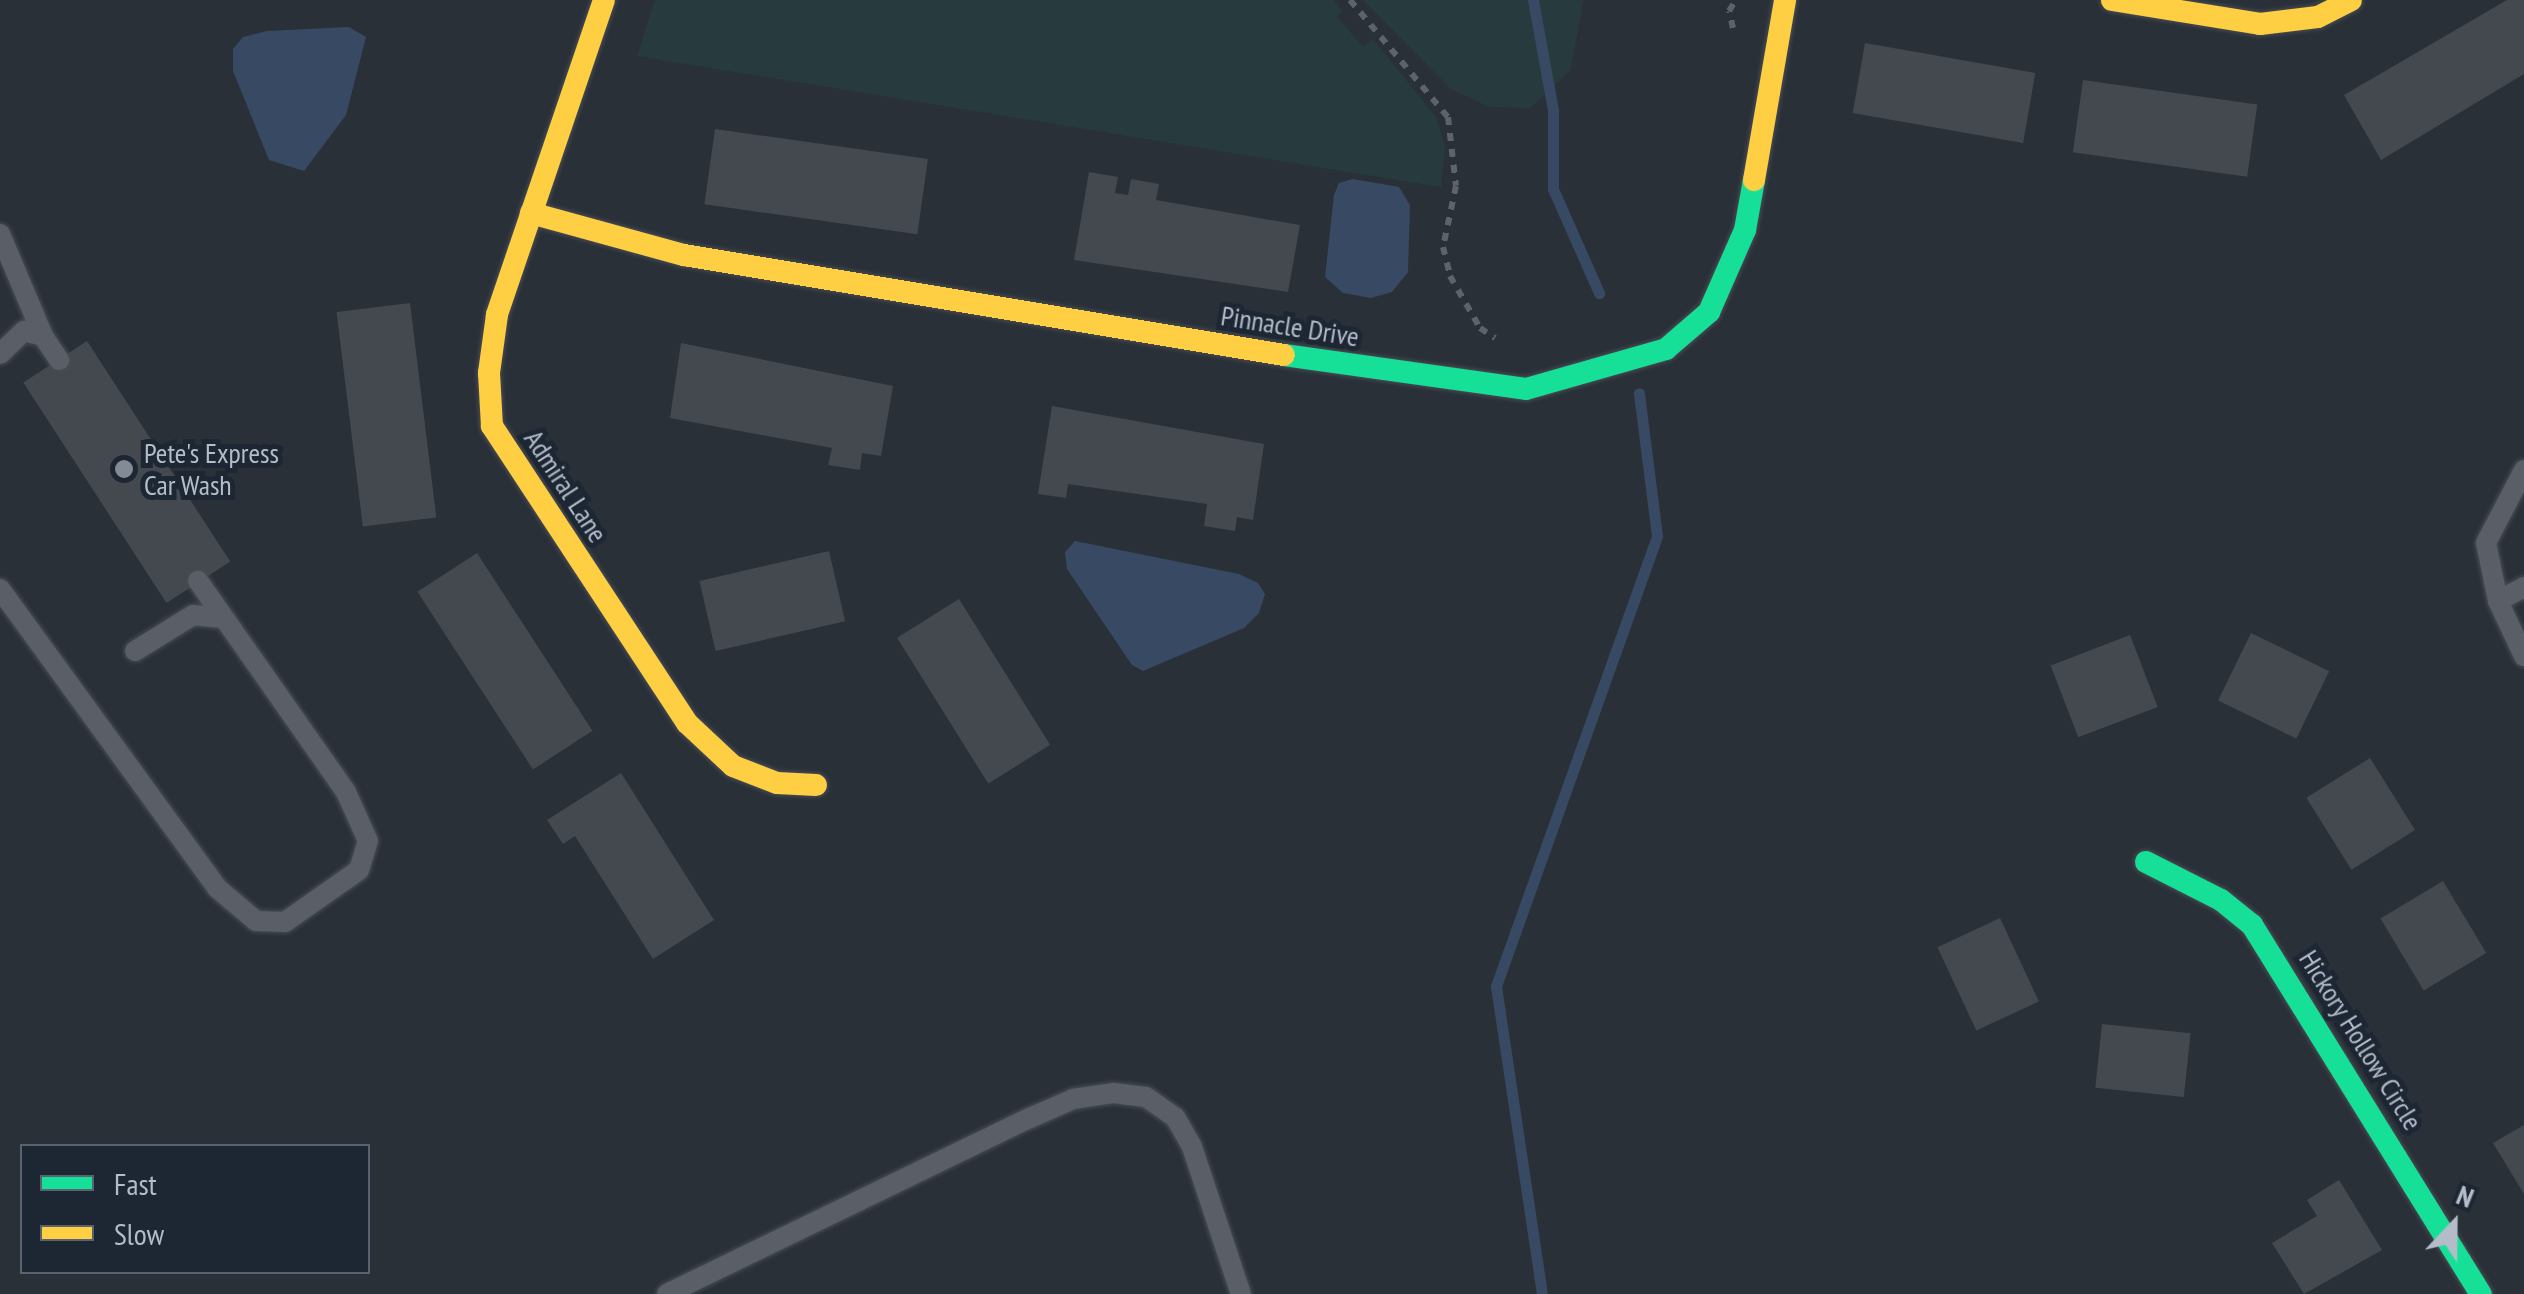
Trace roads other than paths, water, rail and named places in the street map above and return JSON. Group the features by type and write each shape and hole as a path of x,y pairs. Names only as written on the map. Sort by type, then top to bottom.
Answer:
{"street":[{"name":"Admiral Lane","path":"604,0 497,315 489,373 492,426 687,723 733,766 778,783 816,786"},
{"name":"Pinnacle Drive","path":"531,212 684,255 1363,369 1526,388 1666,349 1708,312 1746,230 1786,0"},
{"path":"2112,0 2260,24 2318,17 2352,0"},
{"name":"Hickory Hollow Circle","path":"2146,862 2221,900 2260,935 2481,1294"}],"lane":[{"path":"0,234 43,336 58,360"},
{"path":"0,354 24,331 43,336"},
{"path":"2524,470 2486,543 2498,600 2524,656"},
{"path":"0,588 217,888 256,921 285,922 359,870 368,841 346,792 198,581"},
{"path":"2498,600 2524,587"},
{"path":"134,651 192,615 224,618"},
{"path":"666,1294 1030,1118 1073,1099 1113,1092 1146,1097 1174,1117 1192,1147 1241,1294"}],"water":[{"path":"349,27 366,37 346,115 304,171 269,160 233,71 233,49 243,37 267,31"},
{"path":"1353,179 1399,187 1410,205 1408,272 1392,292 1371,298 1343,293 1325,277 1334,195 1339,183"},
{"path":"1075,541 1239,574 1258,583 1265,594 1259,613 1244,628 1143,671 1132,665 1067,569 1065,552"}],"waterway":[{"path":"1533,0 1553,110 1553,189 1599,293"},
{"path":"1542,1294 1496,986 1657,536 1639,393"}],"place":[{"name":"Pete's Express Car Wash","path":"124,469"}]}
